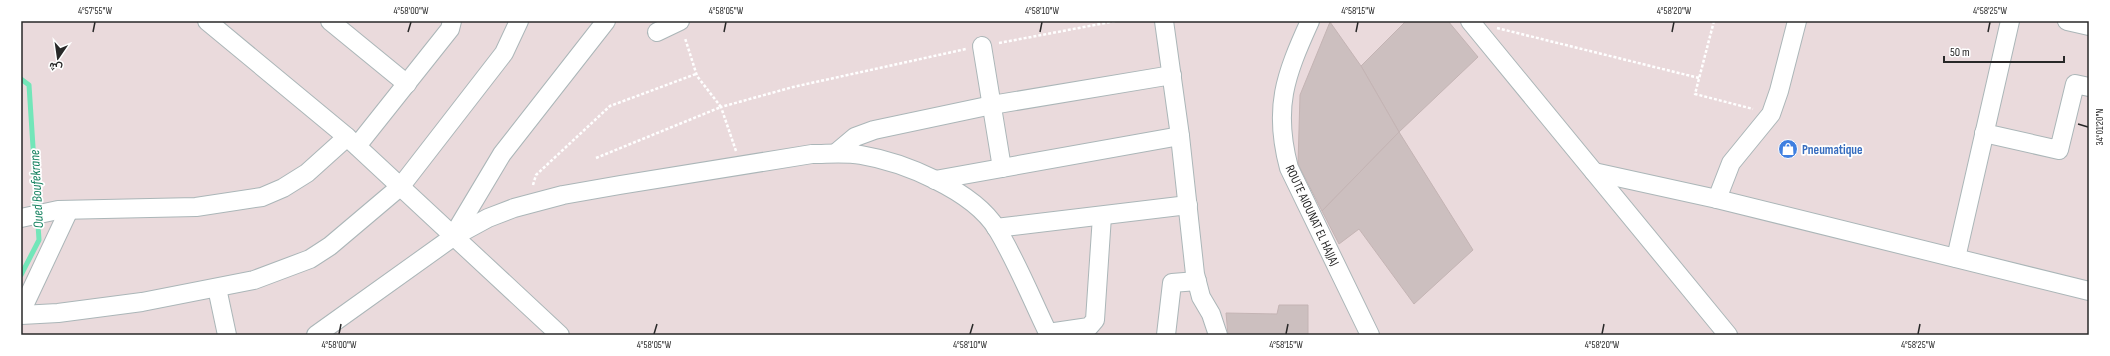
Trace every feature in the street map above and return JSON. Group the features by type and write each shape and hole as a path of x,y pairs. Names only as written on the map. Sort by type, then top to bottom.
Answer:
{"street":[{"path":"207,21 352,142 560,335"},
{"path":"330,21 407,84"},
{"path":"21,315 58,313 142,302 217,288 254,280 310,259 330,246 401,186 504,52 520,21"},
{"path":"453,237 502,154 606,21"},
{"path":"1164,21 1180,136 1197,281 1201,297 1211,314 1218,335"},
{"name":"ROUTE AIOUNAT EL HAJJAJ","path":"1310,21 1288,74 1284,90 1281,126 1284,148 1292,174 1370,335"},
{"path":"1471,21 1728,335"},
{"path":"1717,199 1731,163 1771,114 1779,91 1797,21"},
{"path":"1956,258 2010,21"},
{"path":"2067,21 2089,26"},
{"path":"22,217 63,210 196,207 262,197 283,188 352,142 407,84 450,23"},
{"path":"657,32 682,29"},
{"path":"982,46 1002,168"},
{"path":"836,153 855,137 868,132 992,105 1172,75"},
{"path":"1984,133 2059,150 2075,84 2089,87"},
{"path":"935,180 1180,136"},
{"path":"316,335 453,237 488,218 526,205 620,185 812,154 836,153 859,154 882,159 935,180 971,201 996,228 1048,334 1089,327 1095,320 1102,216"},
{"path":"1594,172 1717,199 2089,291"},
{"path":"996,228 1188,205"},
{"path":"21,312 63,210"},
{"path":"1166,335 1172,283 1197,281"},
{"path":"217,288 227,335"}],"path":[{"path":"596,158 721,107 801,85 982,46 1116,21"},
{"path":"1471,21 1699,78"},
{"path":"1714,21 1695,94 1771,114"},
{"path":"682,29 697,76 721,107 741,166"},
{"path":"526,205 536,175 610,106 696,74"}],"building":[{"path":"1406,21 1448,21 1478,57 1399,132 1361,66"},
{"path":"1330,22 1361,66 1399,132 1322,211 1298,164 1300,95"},
{"path":"1399,132 1473,250 1414,304 1359,229 1339,244 1322,211"},
{"path":"1279,305 1308,305 1308,335 1228,335 1226,313 1277,314"}],"waterway":[{"name":"Oued Boufekrane","path":"21,79 29,85 39,240 21,275"}],"place":[{"name":"Pneumatique","path":"1788,149"}]}
